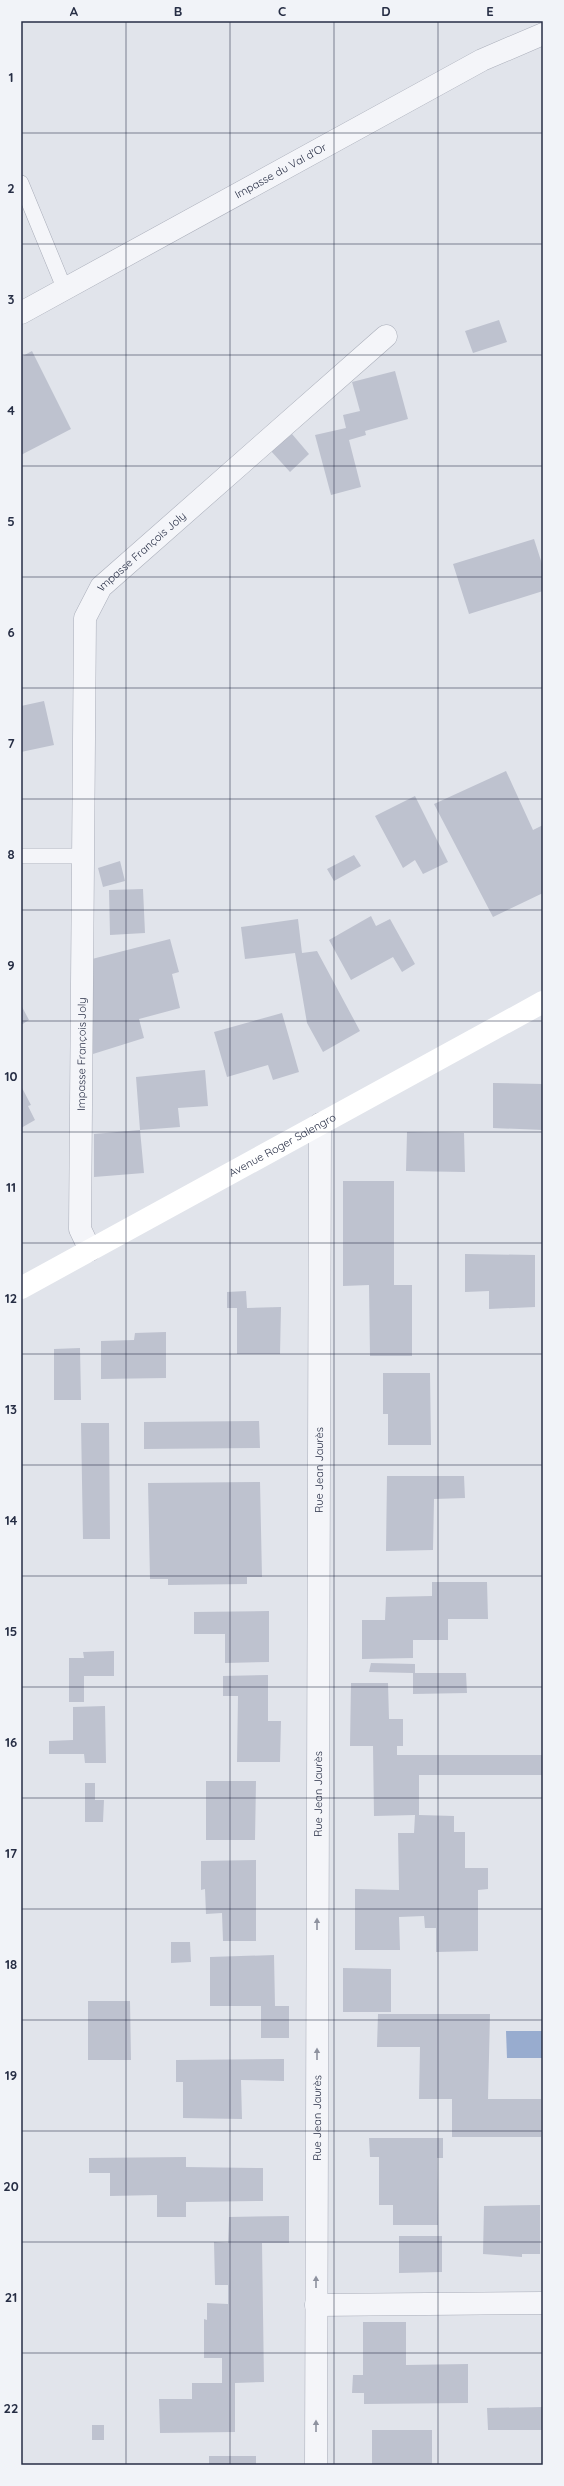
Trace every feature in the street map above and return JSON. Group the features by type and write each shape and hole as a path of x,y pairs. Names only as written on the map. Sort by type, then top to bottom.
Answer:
{"street":[{"name":"Impasse du Val d'Or","path":"21,313 482,60 543,34"},
{"name":"Impasse François Joly","path":"90,1250 80,1229 85,618 101,587 386,336"},
{"name":"Avenue Roger Salengro","path":"21,1288 543,1002"},
{"name":"Rue Jean Jaurès","path":"316,2465 320,1124"},
{"path":"316,2305 543,2303"}],"lane":[{"path":"21,183 65,290"},
{"path":"21,856 82,856"}],"water":[{"path":"506,2031 543,2031 543,2058 507,2058"}],"building":[{"path":"499,320 507,342 473,353 465,331"},
{"path":"32,351 71,429 21,455 21,357"},
{"path":"395,371 408,419 365,431 366,435 349,440 361,487 331,495 315,435 346,428 343,415 360,411 352,382"},
{"path":"292,434 309,454 290,472 271,451"},
{"path":"534,539 543,567 543,591 469,614 453,564"},
{"path":"44,701 54,745 21,752 21,706"},
{"path":"506,771 533,830 543,825 543,893 493,917 434,804"},
{"path":"415,796 448,862 423,874 415,860 403,868 375,816"},
{"path":"354,855 361,866 334,881 327,869"},
{"path":"120,861 125,881 103,887 98,868"},
{"path":"143,889 145,933 110,935 109,890"},
{"path":"371,916 376,926 390,919 415,964 402,972 393,957 351,980 329,940"},
{"path":"298,919 302,953 317,951 360,1031 323,1052 307,1023 295,953 245,959 241,927"},
{"path":"170,939 179,972 172,974 180,1008 139,1019 144,1038 93,1054 92,959"},
{"path":"21,1005 29,1020 21,1025"},
{"path":"282,1013 299,1072 273,1080 268,1065 227,1077 214,1032"},
{"path":"205,1070 208,1106 178,1108 180,1127 140,1130 136,1077"},
{"path":"493,1083 543,1084 543,1130 493,1128"},
{"path":"21,1086 31,1105 28,1106 35,1120 21,1128"},
{"path":"140,1130 144,1173 94,1177 94,1134"},
{"path":"407,1132 464,1133 465,1172 406,1171"},
{"path":"343,1181 394,1181 394,1285 412,1285 412,1356 370,1356 369,1285 343,1286"},
{"path":"465,1254 535,1255 535,1307 489,1309 489,1291 465,1292"},
{"path":"246,1291 247,1308 281,1307 280,1354 237,1354 237,1308 227,1308 227,1292"},
{"path":"166,1332 166,1378 101,1379 101,1341 134,1340 135,1333"},
{"path":"80,1348 81,1400 54,1400 54,1349"},
{"path":"383,1373 430,1373 431,1445 388,1445 388,1414 383,1414"},
{"path":"259,1421 260,1448 144,1449 144,1422"},
{"path":"81,1423 109,1423 110,1539 83,1539"},
{"path":"387,1476 464,1476 465,1498 434,1499 433,1550 386,1551"},
{"path":"260,1482 262,1577 247,1577 247,1584 168,1585 168,1579 150,1579 148,1483"},
{"path":"432,1582 487,1582 488,1619 448,1619 448,1640 413,1640 413,1658 362,1659 362,1620 385,1620 386,1597 432,1596"},
{"path":"269,1611 269,1662 225,1663 225,1634 194,1634 194,1612"},
{"path":"114,1651 114,1676 84,1676 84,1702 69,1702 69,1658 84,1658 83,1652"},
{"path":"371,1663 415,1664 415,1673 466,1673 467,1693 413,1694 413,1673 369,1672"},
{"path":"268,1675 268,1721 281,1721 280,1762 237,1762 238,1696 223,1696 223,1676"},
{"path":"351,1683 388,1683 389,1719 403,1719 403,1746 397,1746 397,1755 543,1755 543,1775 419,1775 419,1815 454,1816 454,1832 465,1832 465,1868 488,1868 488,1889 478,1890 478,1951 436,1952 436,1928 425,1928 424,1916 399,1917 400,1950 355,1950 355,1889 399,1890 398,1833 414,1833 415,1815 374,1816 373,1746 350,1746"},
{"path":"105,1706 106,1763 85,1763 84,1754 49,1754 49,1741 73,1740 73,1707"},
{"path":"206,1781 256,1781 255,1840 206,1840"},
{"path":"85,1783 95,1783 95,1800 104,1800 103,1822 85,1822"},
{"path":"256,1860 256,1941 223,1941 222,1913 206,1914 205,1889 201,1890 201,1861"},
{"path":"171,1942 190,1942 191,1962 171,1963"},
{"path":"274,1955 275,2006 289,2006 289,2038 261,2038 261,2006 210,2006 210,1957"},
{"path":"343,1968 391,1969 391,2012 343,2012"},
{"path":"88,2001 130,2001 131,2060 88,2060"},
{"path":"378,2014 490,2014 488,2099 541,2099 541,2137 452,2137 452,2099 419,2099 420,2047 377,2047"},
{"path":"284,2059 284,2081 241,2080 242,2119 183,2118 183,2082 176,2082 176,2060"},
{"path":"369,2138 443,2138 443,2158 437,2158 438,2225 393,2225 393,2205 379,2205 379,2157 370,2157"},
{"path":"186,2157 186,2167 263,2168 263,2201 186,2202 186,2217 157,2217 157,2195 110,2196 110,2173 89,2173 89,2158"},
{"path":"540,2205 540,2254 522,2254 522,2257 483,2254 484,2206"},
{"path":"289,2216 289,2243 262,2243 264,2382 235,2383 235,2432 160,2433 159,2399 192,2399 192,2383 222,2383 222,2358 204,2358 204,2319 207,2320 207,2303 228,2304 228,2285 215,2285 214,2242 228,2243 229,2217"},
{"path":"399,2236 442,2236 442,2272 399,2273"},
{"path":"363,2322 406,2322 406,2365 468,2364 468,2403 364,2404 364,2393 352,2393 353,2375 363,2375"},
{"path":"543,2407 543,2430 488,2430 487,2408"},
{"path":"92,2425 104,2425 104,2440 92,2440"},
{"path":"372,2430 432,2430 432,2465 372,2465"},
{"path":"209,2456 256,2456 256,2465 209,2465"}]}
